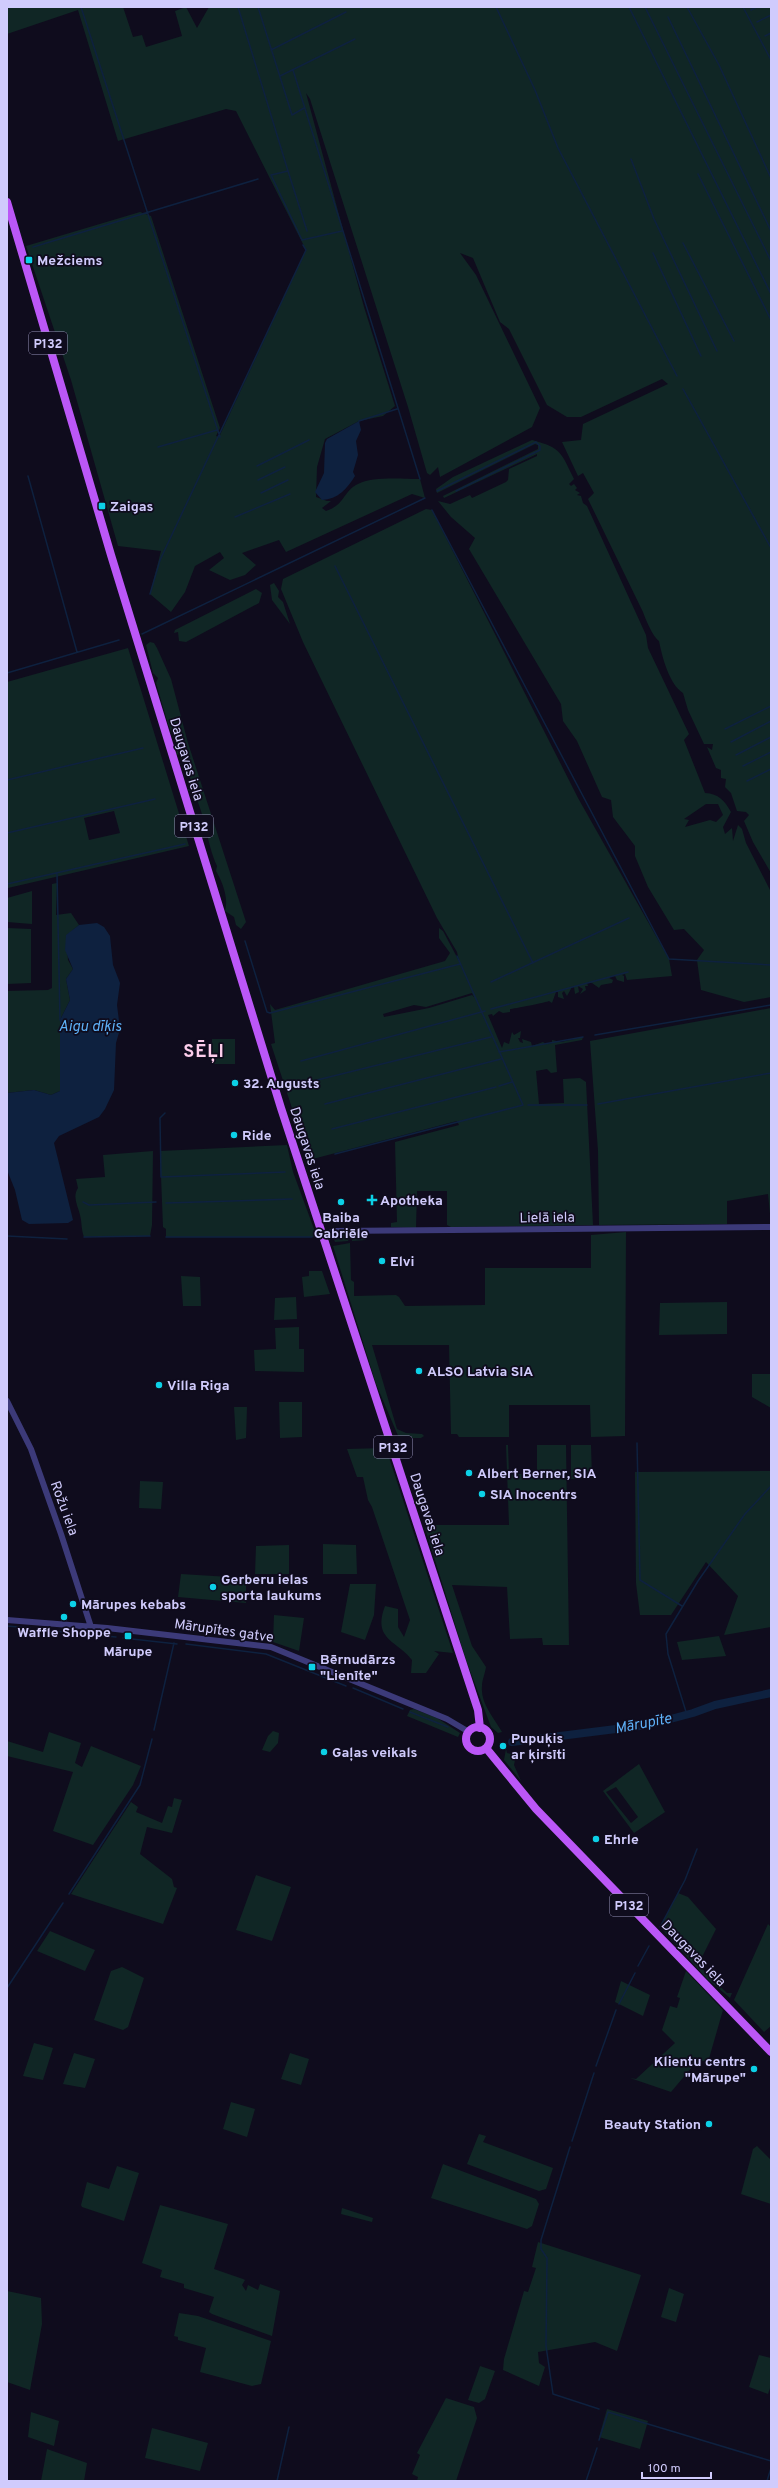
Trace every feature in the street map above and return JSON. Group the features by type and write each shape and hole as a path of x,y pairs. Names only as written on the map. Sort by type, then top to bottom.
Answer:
{"main road":[{"name":"Daugavas iela","path":"7,202 89,483 281,1108 325,1237 478,1710 480,1728 486,1731 490,1738 486,1748 536,1808 771,2052"},
{"path":"480,1728 469,1732 467,1741 470,1748 476,1751 486,1748"}],"street":[{"name":"Lielā iela","path":"325,1237 333,1231 771,1227"},
{"name":"Rožu iela","path":"7,1401 31,1449 61,1534 91,1627"},
{"name":"Mārupītes gatve","path":"7,1620 91,1627 260,1645 281,1650 447,1719 469,1732"}],"green space":[{"path":"7,7 123,7 133,37 142,35 146,47 182,36 175,11 186,7 197,28 209,7 771,7 771,873 753,842 744,821 749,815 746,812 737,811 731,793 725,787 726,779 721,778 721,770 716,768 707,747 712,750 713,744 704,744 688,710 683,693 678,689 670,677 664,662 659,641 654,636 588,499 594,493 583,473 578,476 562,442 581,440 583,424 668,384 662,379 581,417 567,417 547,405 509,329 500,322 473,258 460,253 476,275 540,408 532,427 440,477 438,467 430,475 427,473 408,407 310,99 306,93 364,307 395,406 383,416 359,421 325,439 317,467 316,497 331,501 322,508 326,511 341,502 349,490 364,481 397,478 420,479 425,498 412,494 286,552 279,540 242,553 256,565 245,575 230,580 209,570 224,558 220,552 195,566 185,592 171,612 150,594 161,551 118,546 71,380 26,246 140,212 151,216 220,428 216,436 219,437 306,250 236,111 226,109 118,141 78,10 7,34"},
{"path":"532,440 555,449 563,457 574,479 569,484 571,486 574,484 577,488 575,490 580,493 577,495 581,496 583,503 587,506 646,635 648,648 689,734 684,740 705,793 721,798 731,812 723,827 725,834 732,828 733,841 738,825 742,829 746,843 771,892 771,997 744,1002 701,990 697,960 704,950 684,929 674,930 648,887 635,856 635,846 613,817 611,800 602,797 577,741 563,721 561,704 469,549 475,538 451,517 438,501 450,504 470,495 472,498 506,482 508,480 509,469 537,456 537,454 444,498 443,496 538,449 538,445 535,444 437,493 436,489 453,477","holes":["706,804 718,804 723,815 716,822 710,820 685,827 689,820 684,819"]},
{"path":"426,509 432,510 578,798 669,959 672,976 627,980 625,974 622,975 624,976 624,982 617,980 615,976 611,976 609,978 613,980 612,983 601,985 599,988 592,983 587,983 588,986 585,986 586,990 580,994 583,989 578,986 579,992 575,994 574,987 572,987 567,996 564,991 562,993 564,999 558,997 558,992 556,992 552,1003 549,1001 510,1009 510,1012 503,1013 499,1011 493,1016 492,1014 488,1015 502,1048 504,1042 509,1044 512,1032 514,1035 521,1031 520,1038 518,1038 520,1042 523,1043 522,1039 531,1042 532,1046 543,1042 546,1044 552,1043 552,1040 561,1042 583,1037 582,1040 555,1045 557,1072 551,1073 547,1069 536,1071 539,1104 564,1103 563,1079 580,1078 586,1082 593,1225 451,1227 447,1225 447,1191 417,1191 416,1228 391,1227 391,1223 397,1222 395,1142 459,1125 457,1121 309,1160 271,1044 275,1043 270,1004 275,1010 445,961 450,953 439,938 439,928 443,931 459,961 457,952 437,918 303,642 281,589 283,579","holes":["472,993 474,997 472,995 429,1008 384,1017 383,1014 414,1005 426,1007"]},
{"path":"274,583 279,591 278,597 283,602 290,624 272,600 270,585"},
{"path":"256,589 262,593 259,603 186,642 179,641 178,632 174,633 175,630"},
{"path":"150,642 154,643 157,648 171,679 188,743 246,922 241,929 236,925 234,917 225,911 226,901 224,890 216,871 217,866 210,848 201,810 193,792 187,790 192,787 193,782 186,773 180,755 176,754 178,748 168,724 156,683 158,678 153,673 146,645"},
{"path":"128,648 189,846 8,888 7,682","holes":["114,811 120,833 89,840 84,818"]},
{"path":"57,883 56,915 71,913 79,925 66,936 68,960 73,969 66,979 70,1000 60,1020 60,1091 51,1095 34,1090 7,1093 7,991 48,990 52,988 52,884"},
{"path":"32,891 32,924 7,922 7,898"},
{"path":"7,928 31,929 31,983 7,984"},
{"path":"771,1008 771,1224 768,1194 727,1201 727,1224 599,1225 598,1151 590,1041"},
{"path":"212,1039 235,1039 235,1064 212,1064"},
{"path":"287,1145 293,1172 317,1237 166,1237 166,1229 163,1227 160,1151"},
{"path":"153,1151 152,1225 150,1236 84,1237 81,1218 75,1198 78,1188 76,1179 105,1177 103,1155"},
{"path":"626,1232 625,1436 591,1437 590,1405 509,1405 509,1437 459,1437 457,1434 451,1434 449,1345 372,1345 397,1429 406,1433 422,1434 424,1436 421,1438 399,1438 376,1384 333,1246 350,1243 351,1280 354,1282 354,1296 396,1295 405,1306 485,1305 485,1268 591,1268 591,1235"},
{"path":"339,1234 362,1234 366,1240 352,1241 352,1238 349,1238 348,1241 335,1242 333,1237"},
{"path":"309,1271 322,1271 330,1294 304,1297 302,1277 309,1276"},
{"path":"181,1276 200,1277 201,1306 183,1306"},
{"path":"296,1297 297,1319 274,1320 275,1298"},
{"path":"727,1302 727,1334 659,1335 660,1303"},
{"path":"299,1327 299,1349 304,1349 304,1372 255,1371 254,1350 276,1349 275,1328"},
{"path":"752,1374 771,1374 771,1408 752,1397"},
{"path":"279,1402 302,1402 302,1437 280,1438"},
{"path":"234,1407 247,1407 246,1438 236,1440"},
{"path":"506,1445 508,1445 509,1474 537,1474 537,1445 566,1445 569,1645 543,1645 542,1638 510,1639 507,1587 452,1585 472,1646 486,1667 482,1681 483,1698 488,1710 502,1732 498,1733 491,1727 466,1660 425,1528 427,1526 432,1528 431,1525 509,1525"},
{"path":"571,1445 591,1445 592,1478 571,1479"},
{"path":"386,1448 453,1653 434,1651 439,1654 426,1673 411,1673 412,1660 384,1633 382,1617 385,1606 398,1609 398,1627 404,1637 410,1620 372,1507 368,1500 363,1477 357,1477 347,1449"},
{"path":"771,1471 771,1627 724,1635 738,1596 706,1562 671,1615 640,1615 636,1583 635,1472"},
{"path":"140,1481 163,1482 161,1509 139,1508"},
{"path":"323,1544 356,1545 357,1574 323,1574"},
{"path":"289,1545 289,1574 255,1574 256,1546"},
{"name":"Gerberu ielas sporta laukums","path":"181,1574 246,1578 246,1603 178,1597"},
{"path":"350,1584 376,1584 374,1615 365,1640 341,1632"},
{"path":"274,1615 304,1618 299,1651 273,1642"},
{"path":"719,1636 726,1656 682,1660 677,1642"},
{"path":"414,1709 437,1718 460,1733 458,1737 407,1716 410,1710"},
{"path":"273,1731 279,1733 278,1743 270,1752 262,1750 268,1736"},
{"path":"49,1732 81,1743 75,1763 82,1767 91,1746 141,1766 133,1785 93,1845 53,1831 73,1772 7,1756 7,1741 43,1752"},
{"path":"506,1749 507,1753 516,1755 514,1765 521,1781 504,1760"},
{"path":"639,1764 665,1812 634,1833 603,1791","holes":["616,1787 638,1817 631,1823 606,1792"]},
{"path":"174,1798 182,1800 172,1833 147,1827 140,1854 172,1879 174,1887 177,1888 163,1924 71,1894 131,1802 138,1807 136,1812 162,1823 168,1806 172,1807"},
{"path":"256,1875 291,1887 272,1941 236,1930"},
{"path":"678,1893 688,1897 716,1929 698,1965 727,1993 732,1993 730,1998 707,1979 660,1927"},
{"path":"768,1924 771,1927 771,2026 764,2032 734,2000"},
{"path":"50,1931 95,1950 85,1971 37,1951"},
{"path":"122,1967 144,1978 128,2027 123,2030 94,2020 111,1971"},
{"path":"686,1971 723,2010 708,2062 698,2060 671,2092 630,2078 636,2079 675,2043 662,2030 670,2006 677,2008 680,1998 677,1997"},
{"path":"621,1981 650,1995 643,2016 615,2002"},
{"path":"34,2043 53,2048 43,2080 23,2076"},
{"path":"74,2053 95,2059 85,2088 63,2084"},
{"path":"290,2053 309,2059 301,2085 281,2079"},
{"path":"231,2102 255,2109 247,2137 223,2129"},
{"path":"479,2134 486,2136 483,2142 553,2168 546,2189 539,2191 467,2164"},
{"path":"757,2146 771,2160 771,2204 741,2194 753,2149"},
{"path":"443,2164 536,2199 539,2204 532,2226 527,2229 431,2198"},
{"path":"117,2166 139,2173 124,2221 82,2207 81,2205 87,2182 109,2189"},
{"path":"160,2205 228,2224 214,2269 245,2280 242,2285 246,2291 248,2285 258,2290 260,2284 280,2291 272,2336 212,2314 209,2312 214,2297 184,2288 184,2284 160,2277 162,2270 142,2263"},
{"path":"342,2208 373,2218 372,2222 341,2214"},
{"path":"538,2242 641,2275 617,2351 595,2342 538,2352 539,2363 545,2367 539,2386 503,2370 504,2359 524,2291 528,2292 536,2268 532,2267"},
{"path":"669,2288 684,2294 676,2322 661,2317"},
{"path":"7,2291 41,2298 42,2324 30,2390 7,2382"},
{"path":"179,2313 198,2316 271,2341 261,2384 252,2386 200,2372 206,2348 178,2340 178,2337 174,2336"},
{"path":"759,2355 771,2358 771,2385 768,2394 749,2387"},
{"path":"480,2366 495,2371 485,2399 479,2403 468,2400"},
{"path":"446,2398 474,2407 477,2418 456,2481 417,2481 418,2477 412,2474 420,2455 417,2453"},
{"path":"607,2409 648,2421 640,2449 599,2437"},
{"path":"31,2412 59,2421 54,2446 28,2437"},
{"path":"152,2428 208,2443 200,2471 145,2458"},
{"path":"47,2449 87,2463 84,2481 41,2481"}],"water":[{"path":"359,421 361,430 356,441 358,455 353,472 355,476 342,492 333,498 322,500 315,492 324,473 325,443 327,439"},
{"name":"Aigu dīķis","path":"97,923 104,927 110,936 113,965 120,983 117,1005 120,1029 116,1043 114,1090 105,1109 99,1117 59,1136 54,1143 73,1220 68,1223 29,1224 22,1220 15,1190 7,1170 7,1093 34,1090 51,1095 60,1091 60,1020 70,1000 66,979 73,969 65,950 66,935 79,925"}],"waterway":[{"path":"81,7 220,437"},
{"path":"238,7 288,171"},
{"path":"258,7 292,115 304,108"},
{"path":"496,7 535,90 558,148 677,376"},
{"path":"629,7 771,294"},
{"path":"645,7 771,261"},
{"path":"687,7 719,65 771,178"},
{"path":"743,7 771,60"},
{"path":"751,10 757,7"},
{"path":"271,50 346,12"},
{"path":"757,22 771,15"},
{"path":"668,17 771,231"},
{"path":"765,36 771,33"},
{"path":"280,76 355,39"},
{"path":"293,70 420,479"},
{"path":"631,159 654,219 717,351"},
{"path":"307,231 288,171 271,175 302,240 342,231"},
{"path":"698,174 771,320"},
{"path":"33,247 258,179"},
{"path":"683,243 734,341"},
{"path":"150,594 160,560 306,250 303,245"},
{"path":"653,253 701,356"},
{"path":"683,389 771,548"},
{"path":"359,421 397,409"},
{"path":"158,447 217,430"},
{"path":"257,466 309,440"},
{"path":"437,491 536,442 540,446 540,450 456,491"},
{"path":"258,480 285,467"},
{"path":"28,476 77,652"},
{"path":"261,493 288,480"},
{"path":"235,517 290,494"},
{"path":"142,634 425,498"},
{"path":"432,510 669,959 771,965"},
{"path":"335,566 533,963"},
{"path":"7,673 119,640"},
{"path":"725,729 771,706"},
{"path":"731,742 771,721"},
{"path":"736,755 771,737"},
{"path":"7,780 143,748"},
{"path":"743,766 771,752"},
{"path":"747,781 771,769"},
{"path":"7,833 155,799"},
{"path":"7,884 185,844"},
{"path":"57,873 60,1020"},
{"path":"491,982 629,918"},
{"path":"245,941 267,1012 270,1013 460,964"},
{"path":"335,1154 523,1105 457,956"},
{"path":"491,1009 628,972"},
{"path":"595,1035 771,1005"},
{"path":"301,1061 485,1011"},
{"path":"305,1083 491,1037"},
{"path":"499,1052 583,1037"},
{"path":"325,1104 501,1059"},
{"path":"598,1104 771,1073"},
{"path":"499,1086 512,1082"},
{"path":"332,1129 496,1087"},
{"path":"528,1105 587,1105"},
{"path":"165,1113 160,1118 161,1177 285,1172"},
{"path":"166,1203 292,1199"},
{"path":"83,1202 89,1205 156,1202"},
{"path":"7,1236 67,1239"},
{"path":"84,1237 150,1236"},
{"path":"166,1237 312,1237"},
{"path":"637,1443 640,1580 682,1606"},
{"path":"687,1715 668,1654 666,1634 698,1581 745,1514 771,1486"},
{"path":"7,1626 30,1628"},
{"path":"44,1630 116,1637"},
{"path":"123,1638 177,1644"},
{"path":"154,1730 174,1643"},
{"path":"186,1644 266,1654 346,1686"},
{"path":"353,1688 403,1709"},
{"name":"Mārupīte","path":"512,1742 648,1725 693,1713 715,1705 771,1693"},
{"path":"410,1712 448,1727"},
{"path":"69,1894 140,1785 152,1739"},
{"path":"660,1927 685,1880 697,1849"},
{"path":"7,1988 63,1903"},
{"path":"638,1966 649,1946"},
{"path":"619,2004 635,1973"},
{"path":"596,2066 616,2010"},
{"path":"572,2141 594,2073"},
{"path":"570,2147 541,2240 541,2249 547,2258 546,2346 553,2394 599,2409"},
{"path":"599,2440 608,2412 771,2461"},
{"path":"277,2481 289,2427"},
{"path":"586,2481 597,2448"},
{"path":"767,2481 771,2468"}],"place":[{"name":"Mežciems","path":"29,260"},
{"name":"Zaigas","path":"102,506"},
{"name":"32. Augusts","path":"235,1083"},
{"name":"Ride","path":"234,1135"},
{"name":"Apotheka","path":"372,1200"},
{"name":"Baiba Gabriēle","path":"341,1202"},
{"name":"Elvi","path":"382,1261"},
{"name":"ALSO Latvia SIA","path":"419,1371"},
{"name":"Villa Riga","path":"159,1385"},
{"name":"Albert Berner, SIA","path":"469,1473"},
{"name":"SIA Inocentrs","path":"482,1494"},
{"name":"Gerberu ielas sporta laukums","path":"213,1587"},
{"name":"Mārupes kebabs","path":"73,1604"},
{"name":"Waffle Shoppe","path":"64,1617"},
{"name":"Mārupe","path":"128,1636"},
{"name":"Bērnudārzs \"Lienīte\"","path":"312,1667"},
{"name":"Pupuķis ar ķirsīti","path":"503,1746"},
{"name":"Gaļas veikals","path":"324,1752"},
{"name":"Ehrle","path":"596,1839"},
{"name":"Klientu centrs \"Mārupe\"","path":"754,2069"},
{"name":"Beauty Station","path":"709,2124"}],"district":[{"name":"SĒĻI","path":"204,1051"}]}
